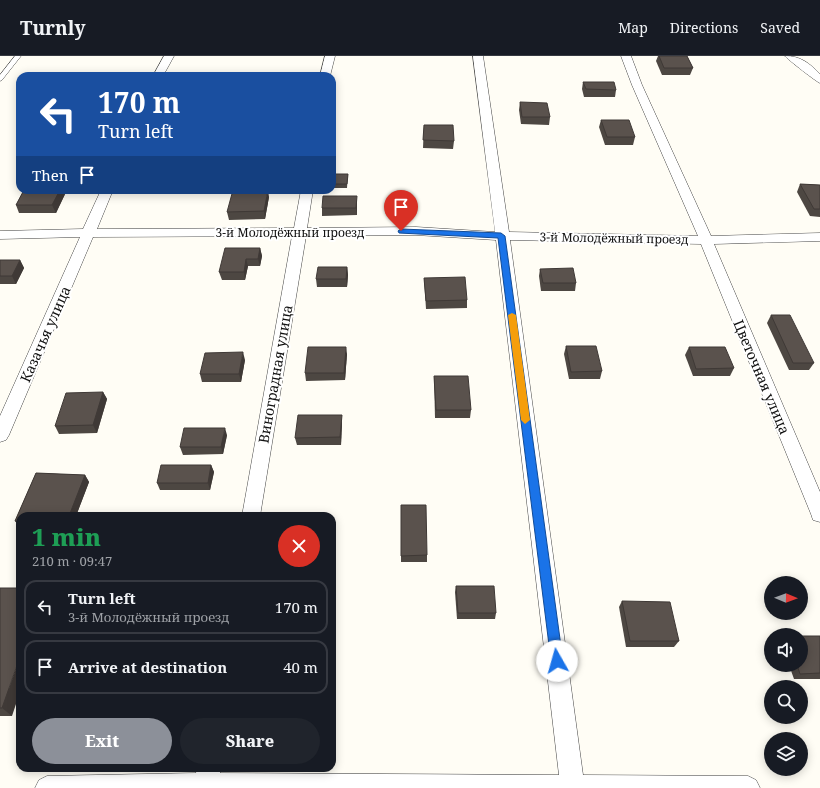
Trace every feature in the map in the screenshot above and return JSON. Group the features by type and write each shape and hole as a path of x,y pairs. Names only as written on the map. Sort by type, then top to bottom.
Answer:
{"street":[{"path":"160,72 168,56"},
{"path":"326,72 330,56"},
{"path":"478,56 573,788"},
{"name":"Цветочная улица","path":"626,56 637,85 694,211 820,514"},
{"path":"790,56 807,67 820,80"},
{"name":"Казачья улица","path":"0,435 90,233 105,194"},
{"name":"Виноградная улица","path":"252,512 306,194"},
{"name":"3-й Молодёжный проезд","path":"0,236 90,233 416,231 501,236 705,240 820,236"},
{"path":"47,788 207,780 573,788 748,788"}],"lane":[{"path":"0,79 18,56"}],"building":[{"path":"659,56 687,56 693,68 664,68"},
{"path":"583,82 614,82 616,90 586,89"},
{"path":"520,102 547,103 550,117 522,117"},
{"path":"601,120 629,120 635,137 607,137"},
{"path":"424,125 453,125 454,141 423,140"},
{"path":"336,174 348,174 347,184 336,184"},
{"path":"800,184 820,185 820,209 814,209"},
{"path":"22,194 58,194 52,205 16,205"},
{"path":"232,194 267,194 264,211 227,212"},
{"path":"323,196 357,196 356,208 322,208"},
{"path":"225,248 260,248 258,259 246,259 244,272 219,272"},
{"path":"0,260 20,260 12,276 0,276"},
{"path":"318,267 347,267 346,279 316,279"},
{"path":"573,268 576,283 543,283 540,269"},
{"path":"465,277 467,300 426,301 424,278"},
{"path":"771,315 790,315 814,363 793,363"},
{"path":"566,346 596,346 602,371 571,372"},
{"path":"308,347 346,347 344,373 305,373"},
{"path":"689,347 725,347 734,368 696,369"},
{"path":"243,352 239,374 200,374 205,353"},
{"path":"434,376 468,376 471,410 436,410"},
{"path":"103,392 93,425 55,426 66,393"},
{"path":"298,415 342,415 340,437 295,438"},
{"path":"184,428 225,428 221,447 180,447"},
{"path":"161,465 211,465 208,483 157,483"},
{"path":"36,473 85,475 71,512 19,512"},
{"path":"401,505 426,505 427,555 401,556"},
{"path":"456,586 494,586 496,613 458,613"},
{"path":"0,588 16,588 16,668 2,708 0,708"},
{"path":"622,601 670,602 679,641 630,641"},
{"path":"808,636 820,636 820,673 800,674 799,672 808,672"}],"slow traffic":[{"path":"512,315 525,420"}],"route":[{"path":"401,231 501,236 557,661"}]}
